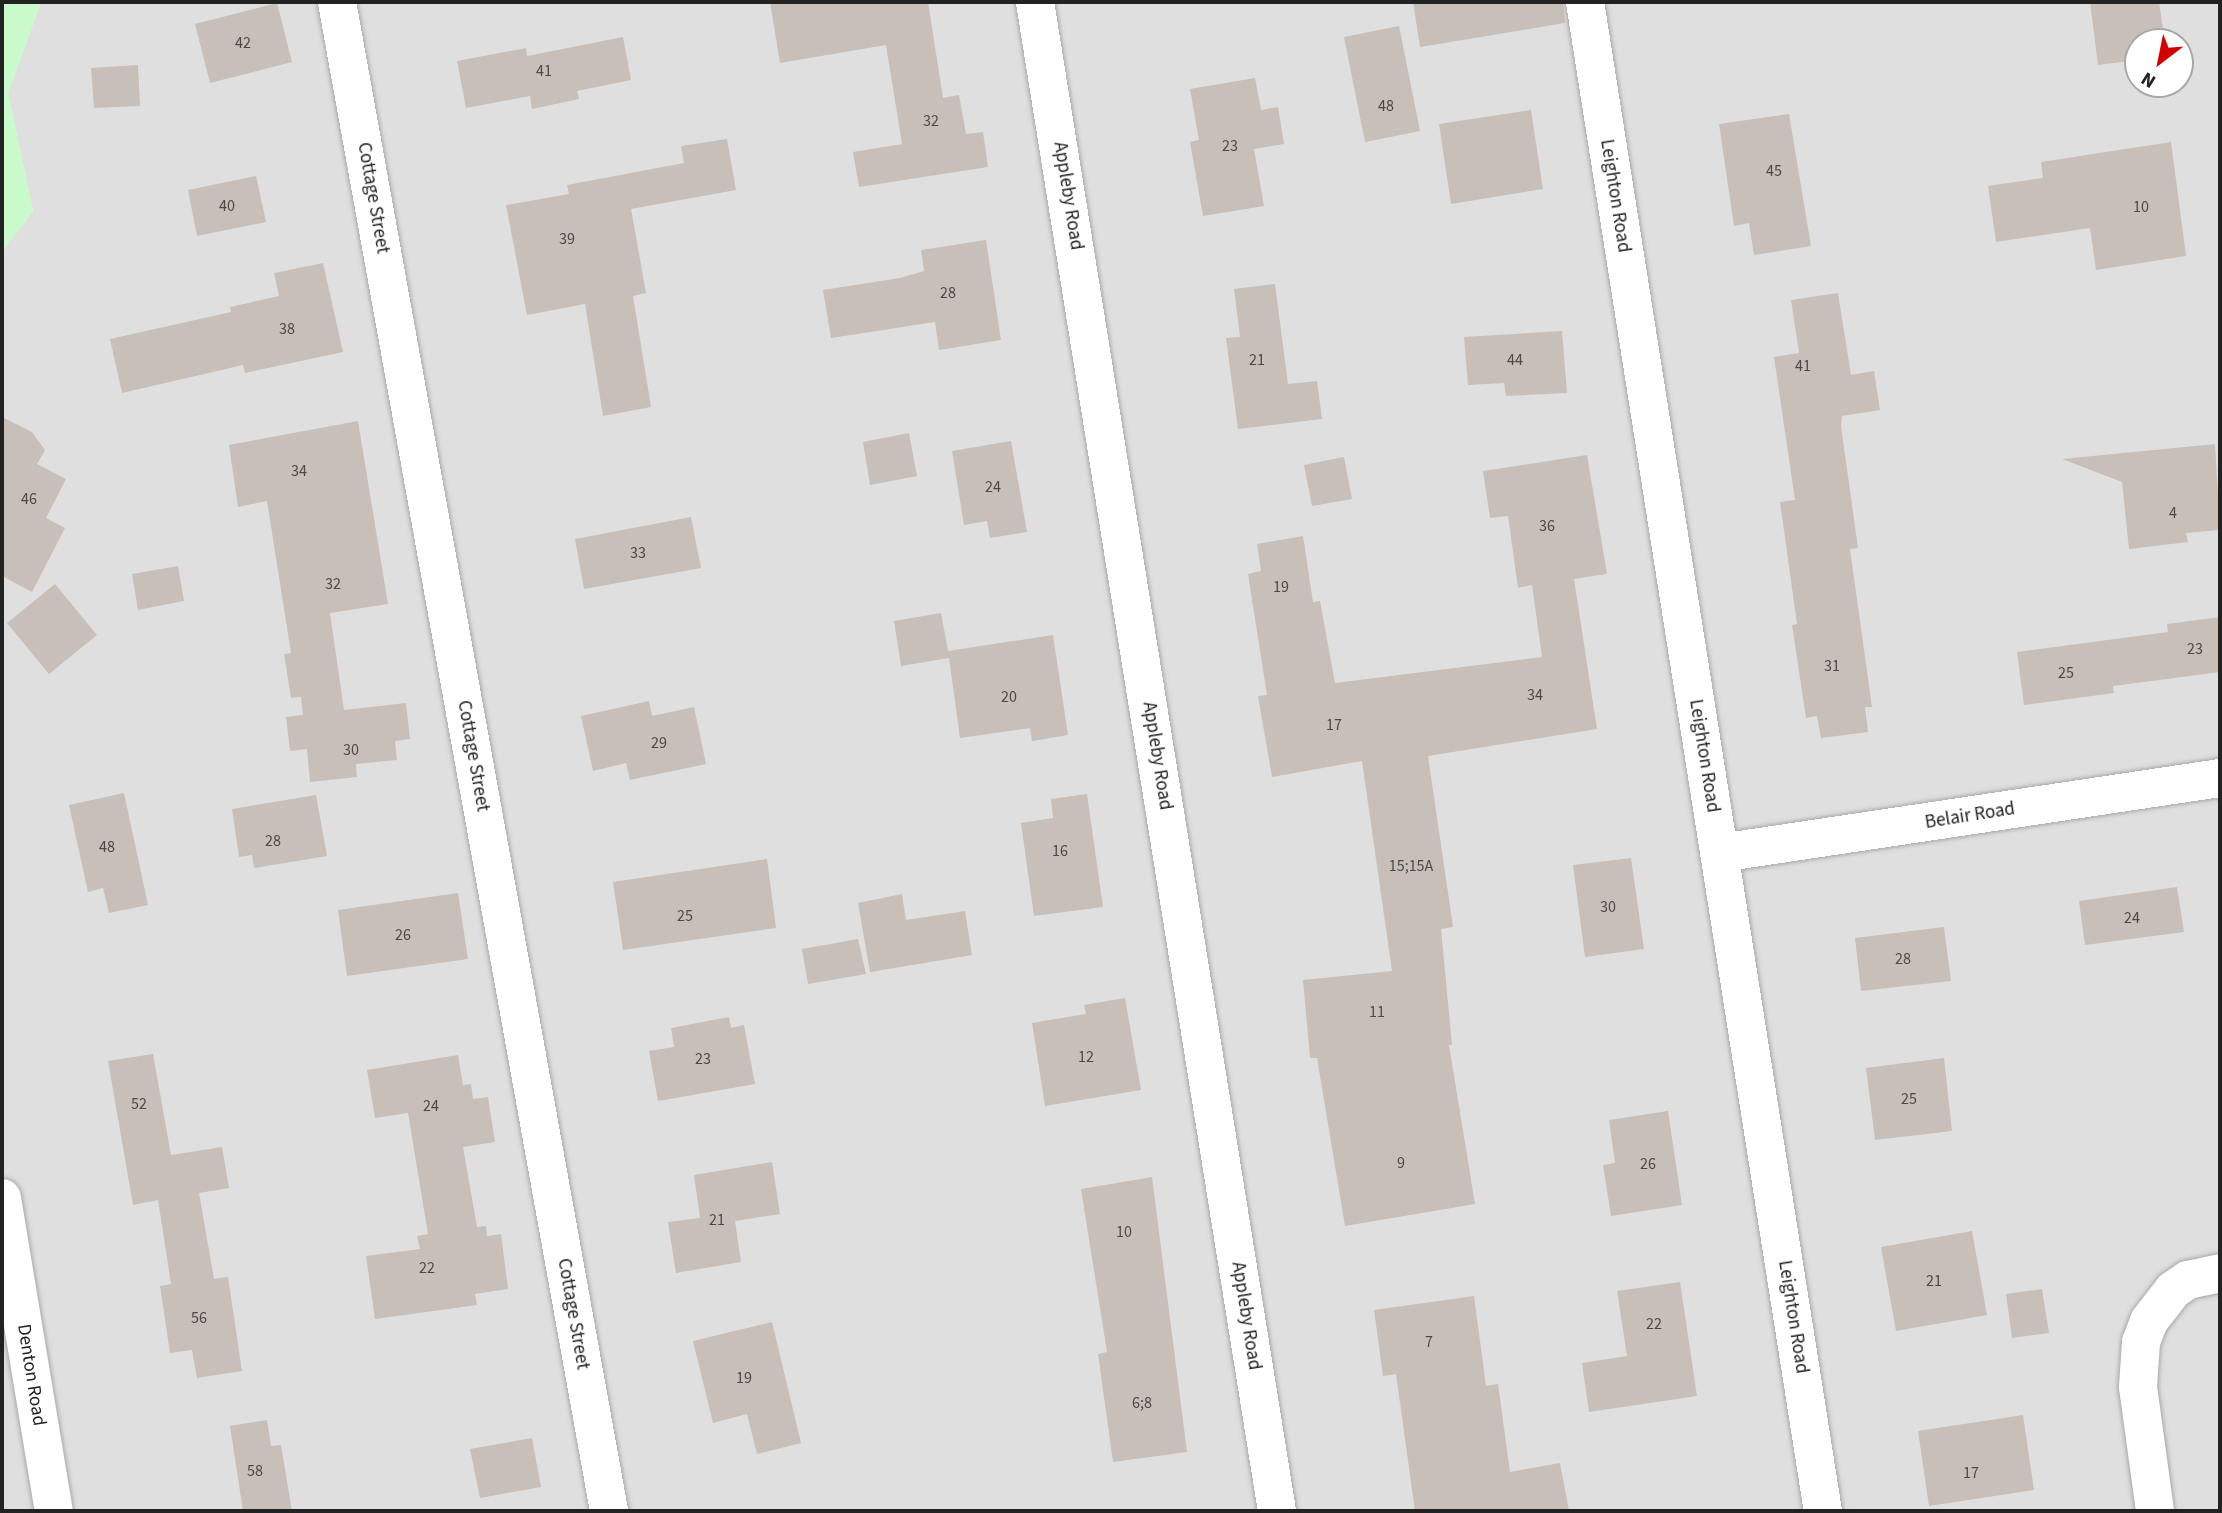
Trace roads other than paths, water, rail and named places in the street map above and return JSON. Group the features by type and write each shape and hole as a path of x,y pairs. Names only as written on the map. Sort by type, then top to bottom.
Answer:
{"street":[{"name":"Cottage Street","path":"337,2 609,1511"},
{"name":"Appleby Road","path":"1035,2 1277,1511"},
{"name":"Leighton Road","path":"1585,2 1824,1511"},
{"name":"Belair Road","path":"1720,853 2220,778"},
{"name":"Denton Road","path":"2,1198 54,1511"},
{"path":"2155,1511 2138,1387 2141,1342 2148,1321 2173,1290 2188,1280 2220,1273"}]}
